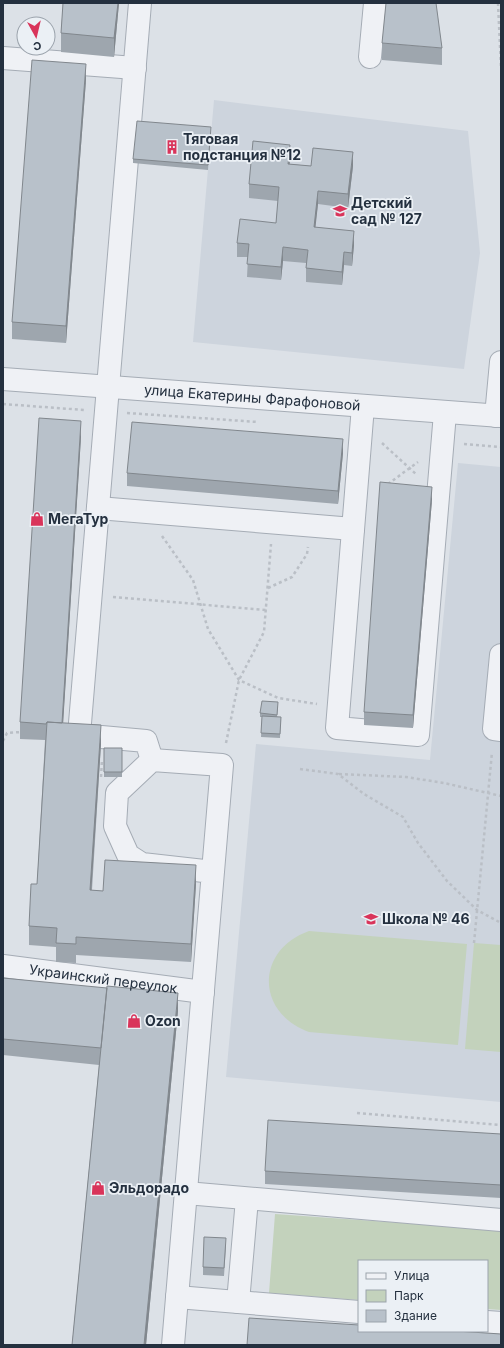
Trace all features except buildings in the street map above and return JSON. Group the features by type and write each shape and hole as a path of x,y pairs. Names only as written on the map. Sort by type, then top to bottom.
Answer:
{"street":[{"path":"140,3 79,735 146,741 152,760"},
{"path":"370,57 375,3"},
{"path":"3,58 134,68"},
{"path":"499,416 501,362"},
{"name":"улица Екатерины Фарафоновой","path":"3,379 499,416"},
{"path":"363,406 337,728 418,735 445,413"},
{"path":"98,508 353,529"},
{"path":"497,730 501,654"},
{"path":"173,1345 203,992 222,765 152,760 117,793 115,826 128,855 142,864 213,872"},
{"name":"Украинский переулок","path":"3,966 203,992"},
{"path":"186,1193 501,1220"},
{"path":"238,1302 247,1199"},
{"path":"177,1297 358,1312"},
{"path":"488,1322 501,1323"}],"path":[{"path":"498,3 501,68"},
{"path":"3,404 265,423"},
{"path":"361,430 373,434 410,468 434,492 438,499"},
{"path":"385,486 442,443 501,447"},
{"path":"144,512 193,580 208,629 238,680 278,698 338,708"},
{"path":"222,765 238,680 264,632 273,522"},
{"path":"268,588 292,577 307,554 313,525"},
{"path":"91,595 266,610"},
{"path":"474,943 488,794 497,730"},
{"path":"3,741 7,733 20,732"},
{"path":"104,737 101,778 104,786 124,786"},
{"path":"300,769 338,774 406,777 444,783 501,796"},
{"path":"338,774 364,794 403,817 418,843 447,882 477,910 501,923"},
{"path":"358,1113 501,1125"}],"shaded area":[{"name":"Детский сад № 127","path":"214,100 468,131 480,253 464,369 193,342"},
{"name":"Школа № 46","path":"458,463 501,467 501,1102 226,1077 256,744 430,760"}],"green space":[{"path":"309,931 467,944 458,1045 309,1032 291,1023 279,1010 271,996 269,981 271,966 279,952 292,940"},
{"path":"474,943 501,945 501,1052 465,1049"},
{"path":"275,1214 501,1230 501,1310 488,1309 488,1260 358,1260 358,1300 269,1293"}],"place":[{"name":"Тяговая подстанция №12","path":"172,147"},
{"name":"Детский сад № 127","path":"340,211"},
{"name":"МегаТур","path":"37,519"},
{"name":"Школа № 46","path":"371,919"},
{"name":"Ozon","path":"134,1021"},
{"name":"Эльдорадо","path":"98,1188"}]}
